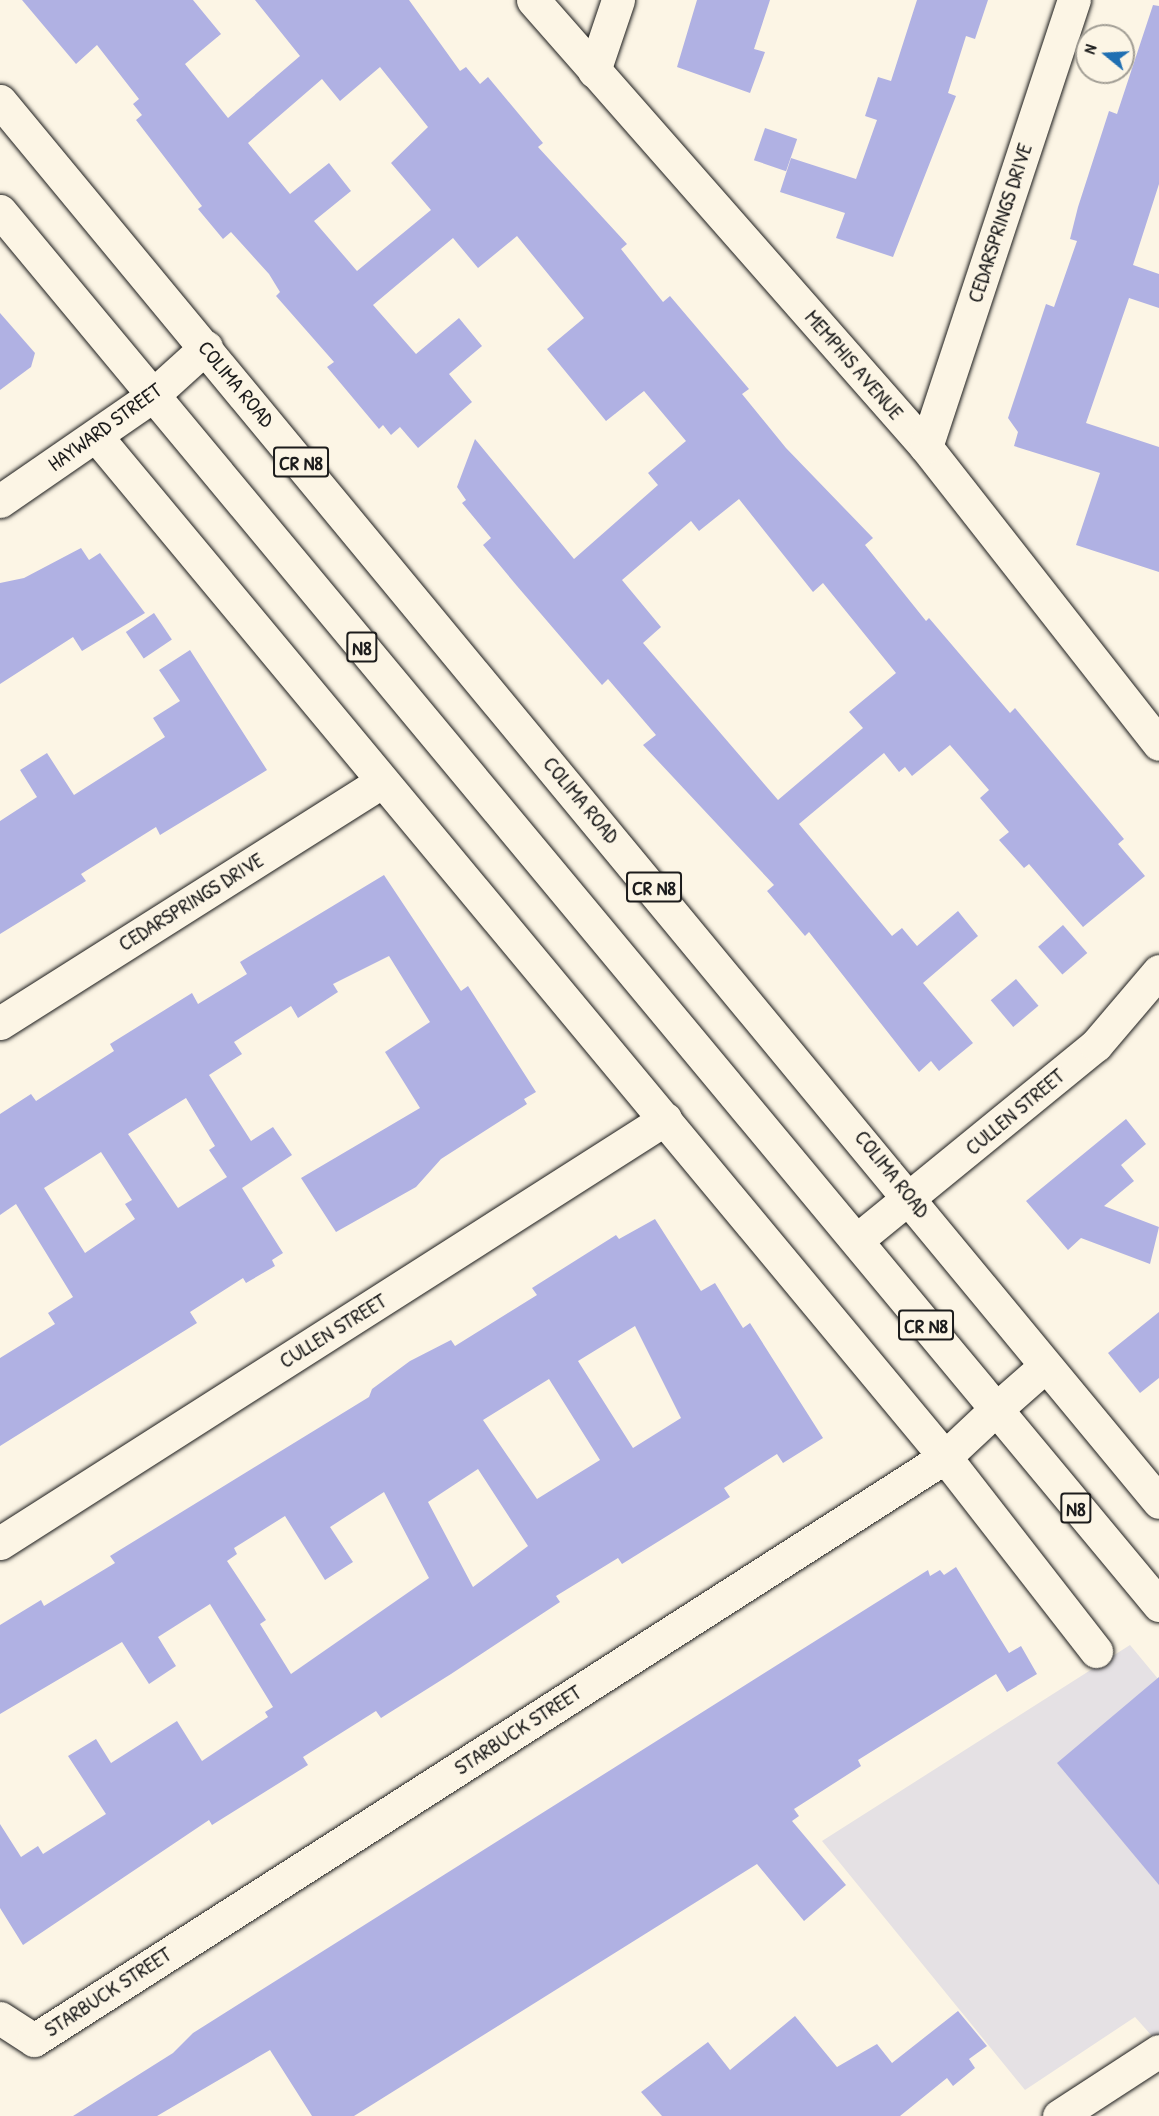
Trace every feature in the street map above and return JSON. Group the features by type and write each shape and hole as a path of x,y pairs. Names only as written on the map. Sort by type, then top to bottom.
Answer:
{"street":[{"name":"MEMPHIS AVENUE","path":"533,0 926,447 1159,744"},
{"path":"594,71 618,0"},
{"name":"CEDARSPRINGS DRIVE","path":"926,447 1074,0"},
{"name":"COLIMA ROAD","path":"0,101 912,1198 1045,1366 1159,1502"},
{"path":"0,211 152,396"},
{"name":"HAYWARD STREET","path":"0,501 152,396 206,348"},
{"name":"N8","path":"152,396 573,898"},
{"path":"96,436 381,782 665,1119 945,1457 1096,1651"},
{"name":"CEDARSPRINGS DRIVE","path":"0,1023 381,782"},
{"name":"CR N8","path":"573,898 858,1239 994,1410"},
{"name":"CULLEN STREET","path":"858,1239 912,1198 1096,1045 1159,971"},
{"name":"CULLEN STREET","path":"0,1543 665,1119"},
{"name":"STARBUCK STREET","path":"0,2018 34,2040 945,1457 1045,1366"},
{"name":"N8","path":"994,1410 1159,1605"},
{"path":"1059,2116 1159,2051"}],"shaded area":[{"path":"1130,1645 1159,1680 1159,2044 1135,2017 1025,2090 822,1841"}],"building":[{"path":"22,0 193,0 221,34 185,64 228,118 300,56 255,0 409,0 460,71 466,67 480,84 488,77 543,143 538,147 627,244 621,249 663,302 670,296 749,389 742,394 786,448 873,538 865,545 926,621 929,618 1010,713 1015,708 1124,839 1118,844 1145,876 1083,927 1029,864 1024,868 999,840 1009,832 980,798 989,790 950,745 912,776 905,767 899,772 884,753 799,824 892,936 902,928 917,946 958,911 978,936 923,983 973,1043 939,1071 931,1061 919,1072 809,932 805,936 767,891 774,885 643,745 656,735 608,679 602,685 517,586 483,545 491,538 462,503 466,500 457,487 475,439 574,559 658,485 648,473 686,441 644,391 606,421 547,349 584,318 517,236 478,268 453,238 373,305 416,354 459,318 482,346 449,374 472,402 418,448 400,427 391,435 383,425 379,429 327,367 334,362 276,296 280,292 269,274 231,232 223,239 198,209 202,206 136,120 142,115 133,104 139,99 97,45 76,64","holes":["380,67 428,127 391,163 431,210 357,271 314,221 351,191 329,163 290,194 248,143 322,79 340,101","739,499 813,592 823,583 896,673 849,712 863,728 778,800 643,643 661,627 622,580 691,521 699,531"]},
{"path":"697,0 770,0 754,49 765,52 750,93 677,67"},
{"path":"917,0 988,0 975,39 966,36 948,93 956,96 893,257 836,238 845,213 780,192 791,158 856,179 877,120 865,116 878,77 891,81"},
{"path":"1153,5 1159,6 1159,184 1133,265 1159,274 1159,308 1129,298 1086,423 1159,447 1159,572 1076,545 1100,473 1014,446 1018,432 1008,418 1046,304 1054,307 1077,241 1070,239 1109,111 1117,114 1127,84 1135,84 1135,60"},
{"path":"765,128 797,139 786,171 754,160"},
{"path":"0,313 35,353 31,367 0,390"},
{"path":"81,548 89,560 100,553 145,613 82,651 73,637 0,684 0,583 24,578"},
{"path":"154,613 172,640 144,659 126,632"},
{"path":"190,650 267,770 160,835 156,827 81,874 86,881 0,934 0,821 37,797 20,770 47,753 74,795 165,737 153,718 180,701 159,670"},
{"path":"384,875 461,991 468,986 536,1092 524,1099 527,1104 441,1159 416,1187 336,1232 301,1178 420,1108 385,1052 430,1022 389,956 333,984 338,992 298,1018 291,1006 234,1042 242,1054 209,1075 251,1141 273,1127 292,1155 242,1188 283,1253 272,1260 275,1266 246,1283 243,1278 190,1312 197,1323 0,1446 0,1358 55,1324 48,1313 73,1297 16,1204 0,1215 0,1114 31,1094 36,1101 114,1051 110,1044 192,993 198,1004 247,974 240,962","holes":["186,1098 215,1146 209,1150 227,1177 178,1208 128,1134","101,1152 132,1200 125,1204 135,1219 85,1253 44,1188"]},
{"path":"1063,925 1087,953 1062,975 1038,947"},
{"path":"1016,979 1038,1006 1013,1027 991,1000"},
{"path":"1126,1119 1146,1144 1121,1165 1134,1181 1104,1206 1159,1227 1150,1264 1081,1238 1068,1250 1026,1201"},
{"path":"655,1219 701,1291 715,1283 743,1328 750,1323 823,1438 783,1463 777,1454 724,1488 730,1497 622,1564 618,1558 556,1596 560,1602 451,1674 381,1718 376,1711 303,1757 308,1765 212,1825 209,1820 23,1945 0,1908 0,1824 21,1857 38,1846 43,1854 106,1814 68,1756 96,1739 111,1763 177,1721 202,1761 268,1717 265,1712 273,1707 210,1604 158,1637 176,1666 149,1684 122,1642 0,1714 0,1625 41,1600 44,1606 115,1563 110,1556 369,1397 372,1389 410,1361 451,1340 455,1346 537,1295 532,1288 616,1235 619,1239","holes":["635,1326 681,1418 633,1448 578,1361","549,1379 600,1460 537,1499 483,1420","478,1469 528,1546 473,1587 428,1502","384,1492 429,1578 291,1674 260,1624 266,1620 227,1561 237,1554 234,1548 285,1516 325,1580 353,1562 330,1527"]},
{"path":"1159,1312 1159,1378 1140,1393 1108,1353"},
{"path":"956,1567 1009,1653 1021,1646 1037,1674 1007,1692 996,1674 858,1760 861,1766 794,1809 799,1816 792,1821 846,1885 804,1921 757,1864 354,2116 312,2116 270,2050 157,2116 73,2116 173,2053 193,2033 928,1570 930,1576 940,1570 944,1575"},
{"path":"1159,1677 1159,1885 1057,1763"},
{"path":"958,2011 987,2046 969,2059 975,2068 953,2086 947,2078 900,2116 662,2116 641,2092 708,2042 730,2070 795,2016 837,2067 877,2044 892,2063"}]}
